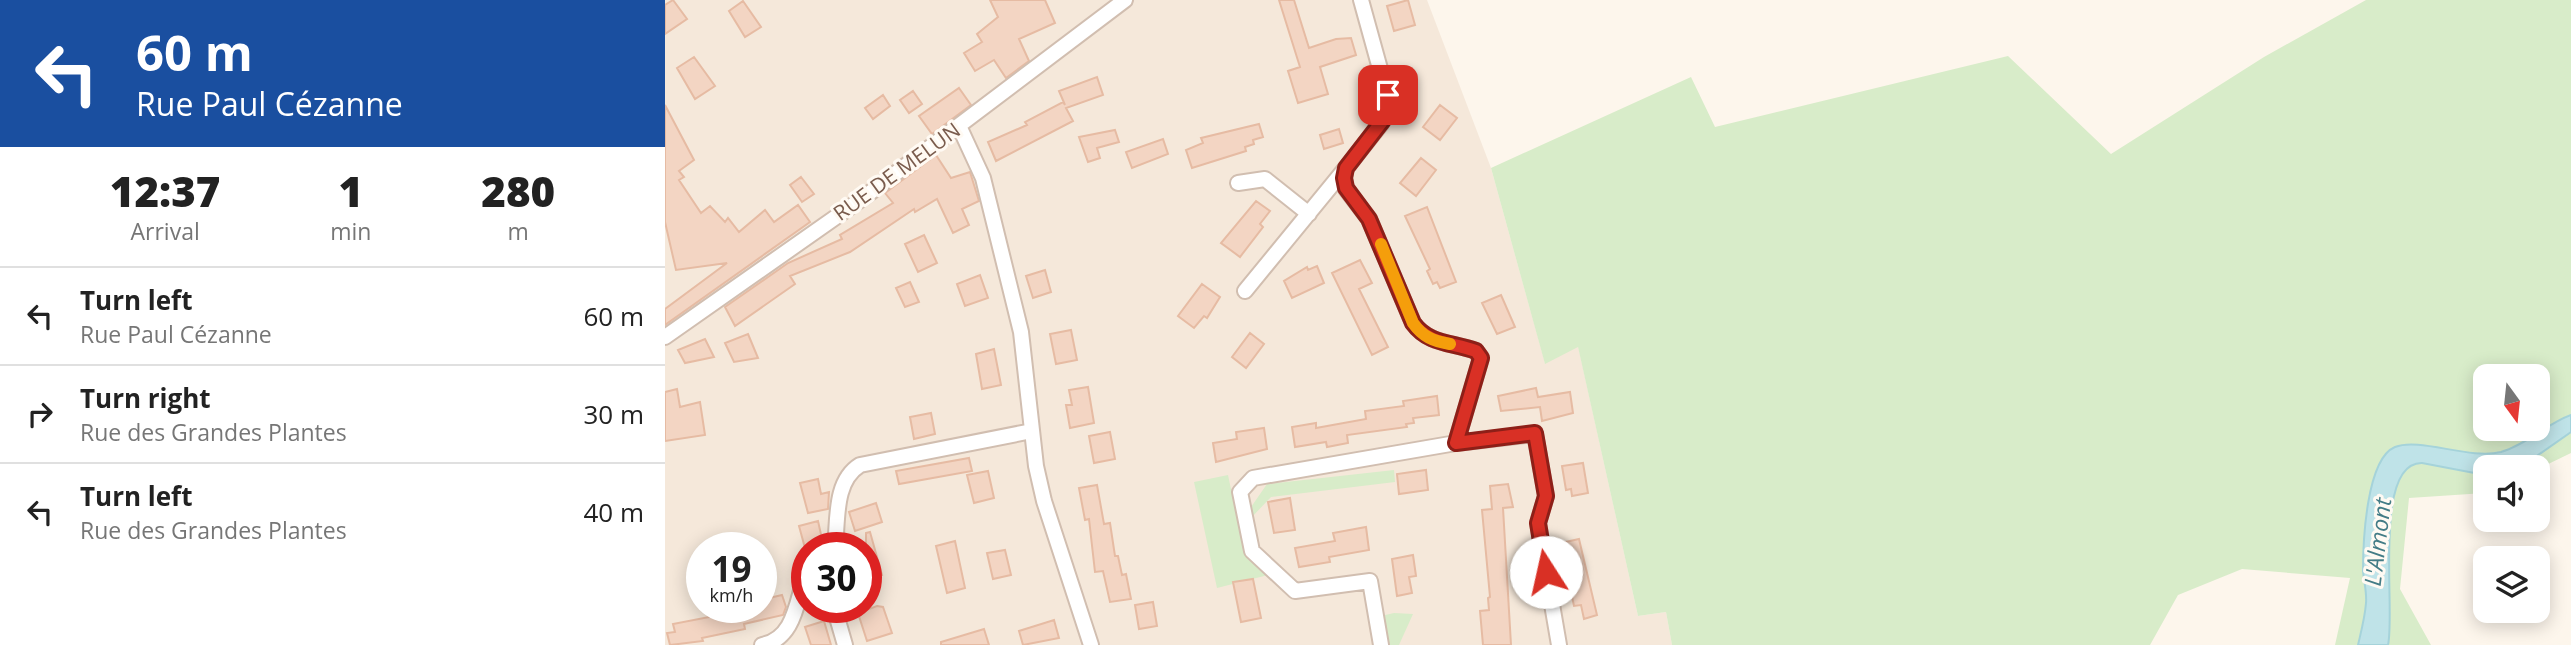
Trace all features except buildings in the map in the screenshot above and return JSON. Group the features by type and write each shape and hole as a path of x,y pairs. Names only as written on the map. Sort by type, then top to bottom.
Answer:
{"street":[{"name":"RUE DE MELUN","path":"665,337 960,126 1125,0"},
{"path":"1245,291 1381,124 1390,105 1361,0"},
{"path":"960,126 983,178 1021,332 1025,381 1044,501 1090,645"},
{"path":"1346,168 1346,188 1369,219 1413,323 1421,334 1434,342 1464,346 1476,351 1481,358 1456,443"},
{"path":"1238,183 1265,179 1309,214"},
{"path":"837,532 842,484 849,472 860,465 1033,431"},
{"path":"1381,645 1370,581 1295,591 1252,551 1240,492 1254,478 1456,443 1535,433 1546,496 1538,523 1559,645"},
{"path":"762,645 774,643 789,628 791,621"},
{"path":"839,623 845,645"}],"shaded area":[{"path":"665,0 1427,0 1491,168 1545,363 1578,346 1638,616 1666,612 1672,645 665,645"}],"green space":[{"path":"2366,0 2571,0 2571,453 2550,463 2550,455 2473,455 2473,494 2409,498 2400,589 2431,645 2335,645 2350,578 2242,569 2178,595 2150,645 1672,645 1666,612 1638,616 1578,347 1545,364 1491,168 1691,77 1715,127 2008,56 2111,154 2264,57"},
{"path":"1394,470 1395,482 1271,497 1251,518 1249,510 1267,484"},
{"path":"1228,475 1244,550 1268,575 1217,588 1194,482"},
{"path":"1394,613 1413,614 1399,645 1387,645 1381,616"}],"water":[{"name":"L'Almont","path":"2571,415 2571,432 2538,455 2473,455 2473,473 2422,463 2407,469 2397,486 2391,511 2388,645 2358,645 2366,603 2363,571 2365,523 2372,484 2385,455 2395,447 2405,445 2474,453 2501,452 2525,441 2550,441 2550,426"}],"slow traffic":[{"path":"1381,244 1413,323 1421,334 1434,342 1450,344"}],"route":[{"path":"1388,95 1390,105 1387,115 1346,168 1346,188 1363,207 1394,273 1413,323 1421,334 1434,342 1464,346 1476,351 1481,358 1482,365 1456,443 1535,433 1546,496 1538,523 1546,572"}]}
